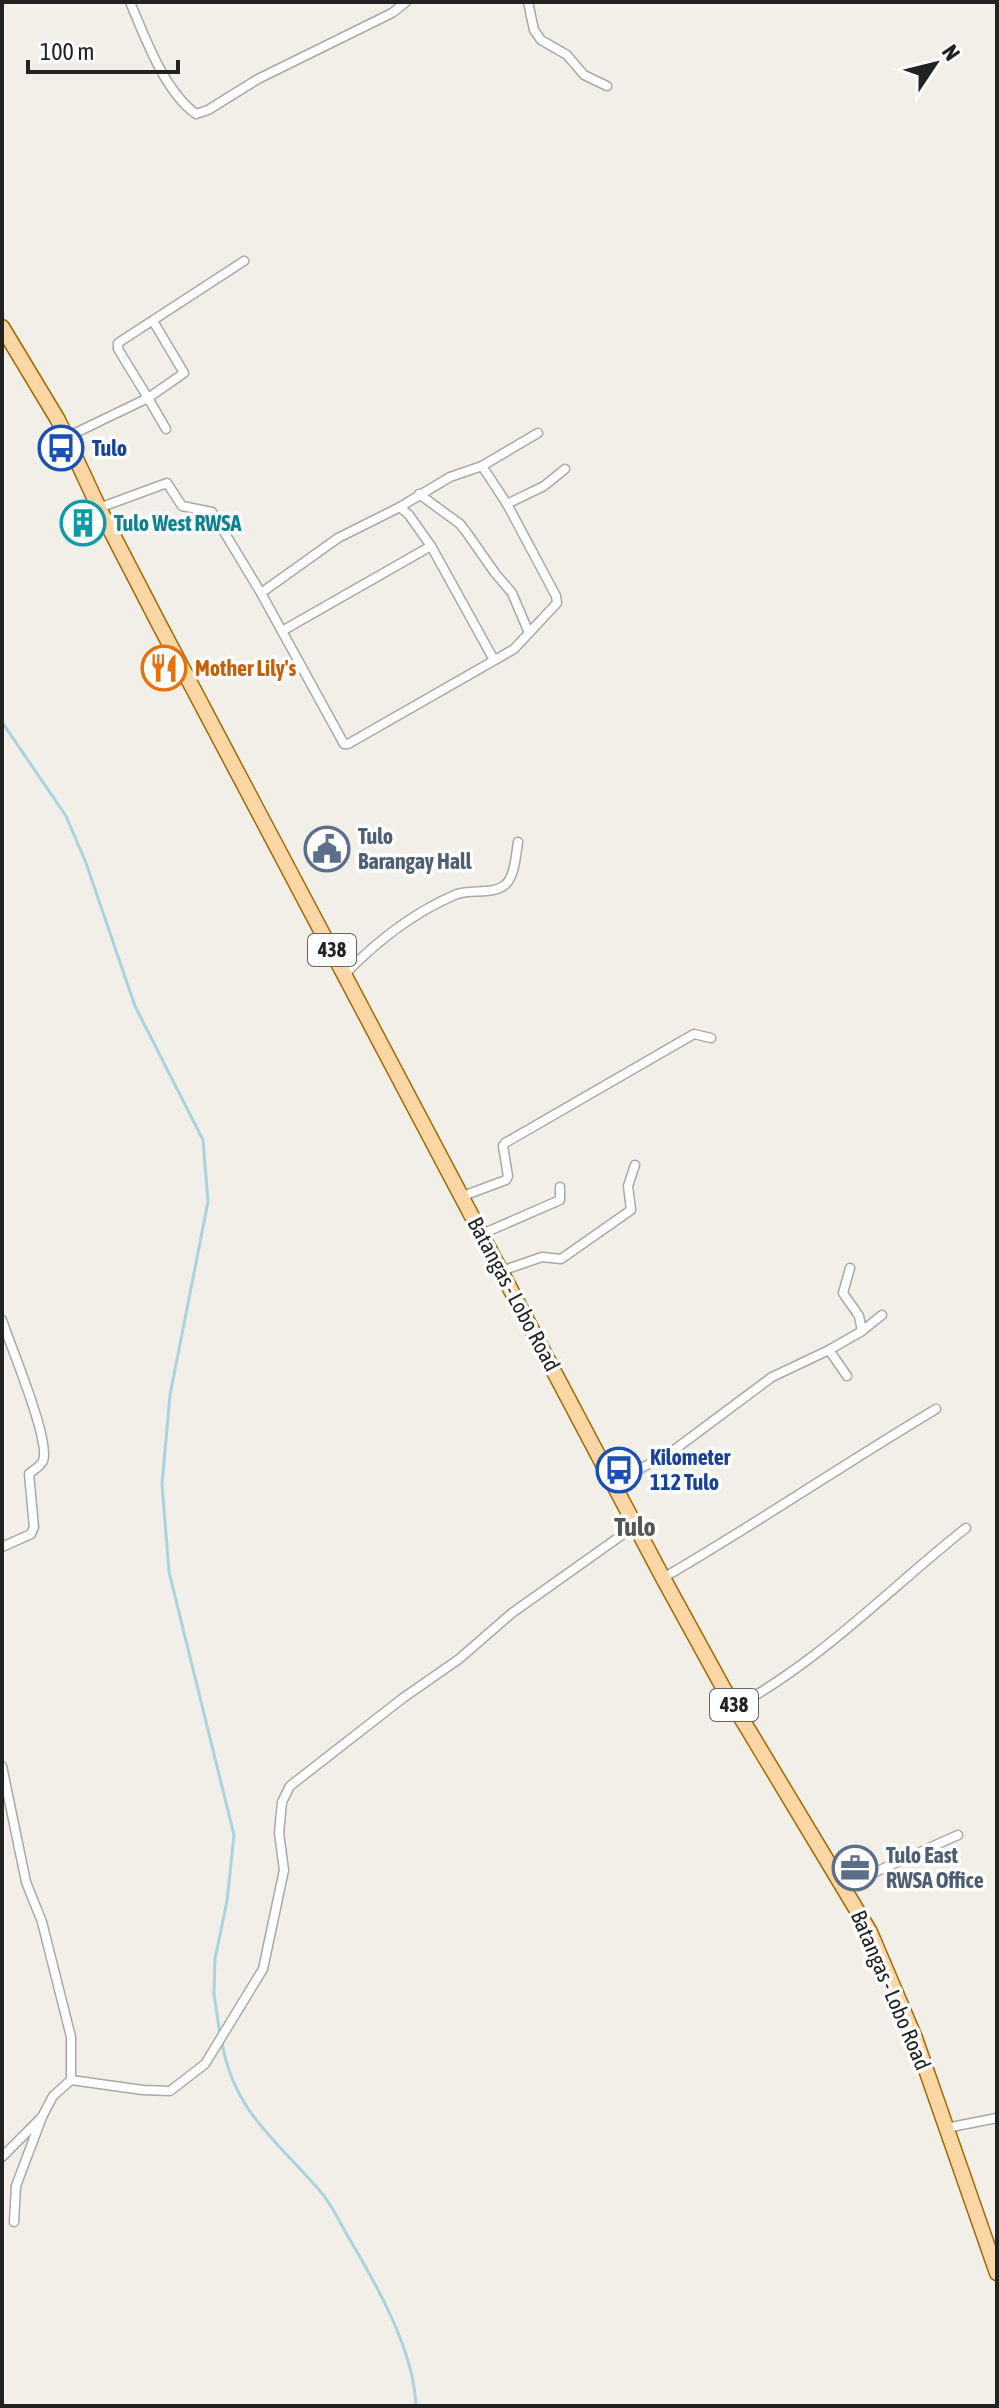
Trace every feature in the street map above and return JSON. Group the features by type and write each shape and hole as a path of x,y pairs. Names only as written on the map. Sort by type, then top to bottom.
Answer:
{"main road":[{"name":"Batangas - Lobo Road","path":"2,327 67,437 99,508 663,1578 735,1707 870,1932 892,1981 997,2273"}],"street":[{"path":"130,2 151,52 175,90 196,114 208,110 258,79 392,13 406,2"},
{"path":"528,2 534,30 541,40 567,55 584,75 607,86"},
{"path":"166,429 117,345 244,261"},
{"path":"67,437 148,398 184,373 153,321"},
{"path":"261,593 338,538 464,470 482,466 538,433"},
{"path":"99,508 167,483 182,506 212,512 261,593 344,744 514,649 557,603 507,504 482,466"},
{"path":"507,504 544,486 565,469"},
{"path":"419,494 460,524 512,593 529,633"},
{"path":"400,507 431,546 494,660"},
{"path":"282,631 431,546"},
{"path":"345,974 379,941 435,905 460,893 503,886 509,881 518,842"},
{"path":"463,1196 506,1180 505,1143 694,1034 711,1038"},
{"path":"501,1271 542,1257 561,1259 631,1210 628,1186 635,1165"},
{"path":"482,1234 560,1200 560,1187"},
{"path":"850,1268 843,1293 859,1316 862,1331"},
{"path":"613,1483 670,1453 772,1377 829,1350 882,1315"},
{"path":"2,1320 22,1371 43,1444 44,1458 29,1474 34,1527 31,1534 2,1545"},
{"path":"829,1350 847,1376"},
{"path":"663,1578 936,1409"},
{"path":"71,2080 170,2091 205,2064 265,1962 284,1870 279,1833 282,1802 290,1786 403,1698 459,1659 512,1613 636,1525"},
{"path":"735,1707 771,1687 812,1657 966,1528"},
{"path":"2,1766 26,1882 42,1922 71,2037 71,2080 53,2096 42,2117 16,2186 14,2222"},
{"path":"844,1886 958,1835"},
{"path":"2,2157 42,2117"},
{"path":"946,2128 997,2118"}],"waterway":[{"path":"2,722 66,816 86,863 135,1006 203,1140 208,1202 170,1395 162,1484 169,1572 234,1835 227,1901 215,1959 214,1994 220,2035"},
{"path":"222,2042 236,2088 247,2107 273,2141 324,2196 369,2273 401,2339 414,2384 416,2406"}],"place":[{"name":"Tulo","path":"61,448"},
{"name":"Tulo West RWSA","path":"83,523"},
{"name":"Mother Lily's","path":"164,668"},
{"name":"Tulo Barangay Hall","path":"327,849"},
{"name":"Kilometer 112 Tulo","path":"619,1470"},
{"name":"Tulo East RWSA Office","path":"855,1868"}],"district":[{"name":"Tulo","path":"635,1527"}]}
